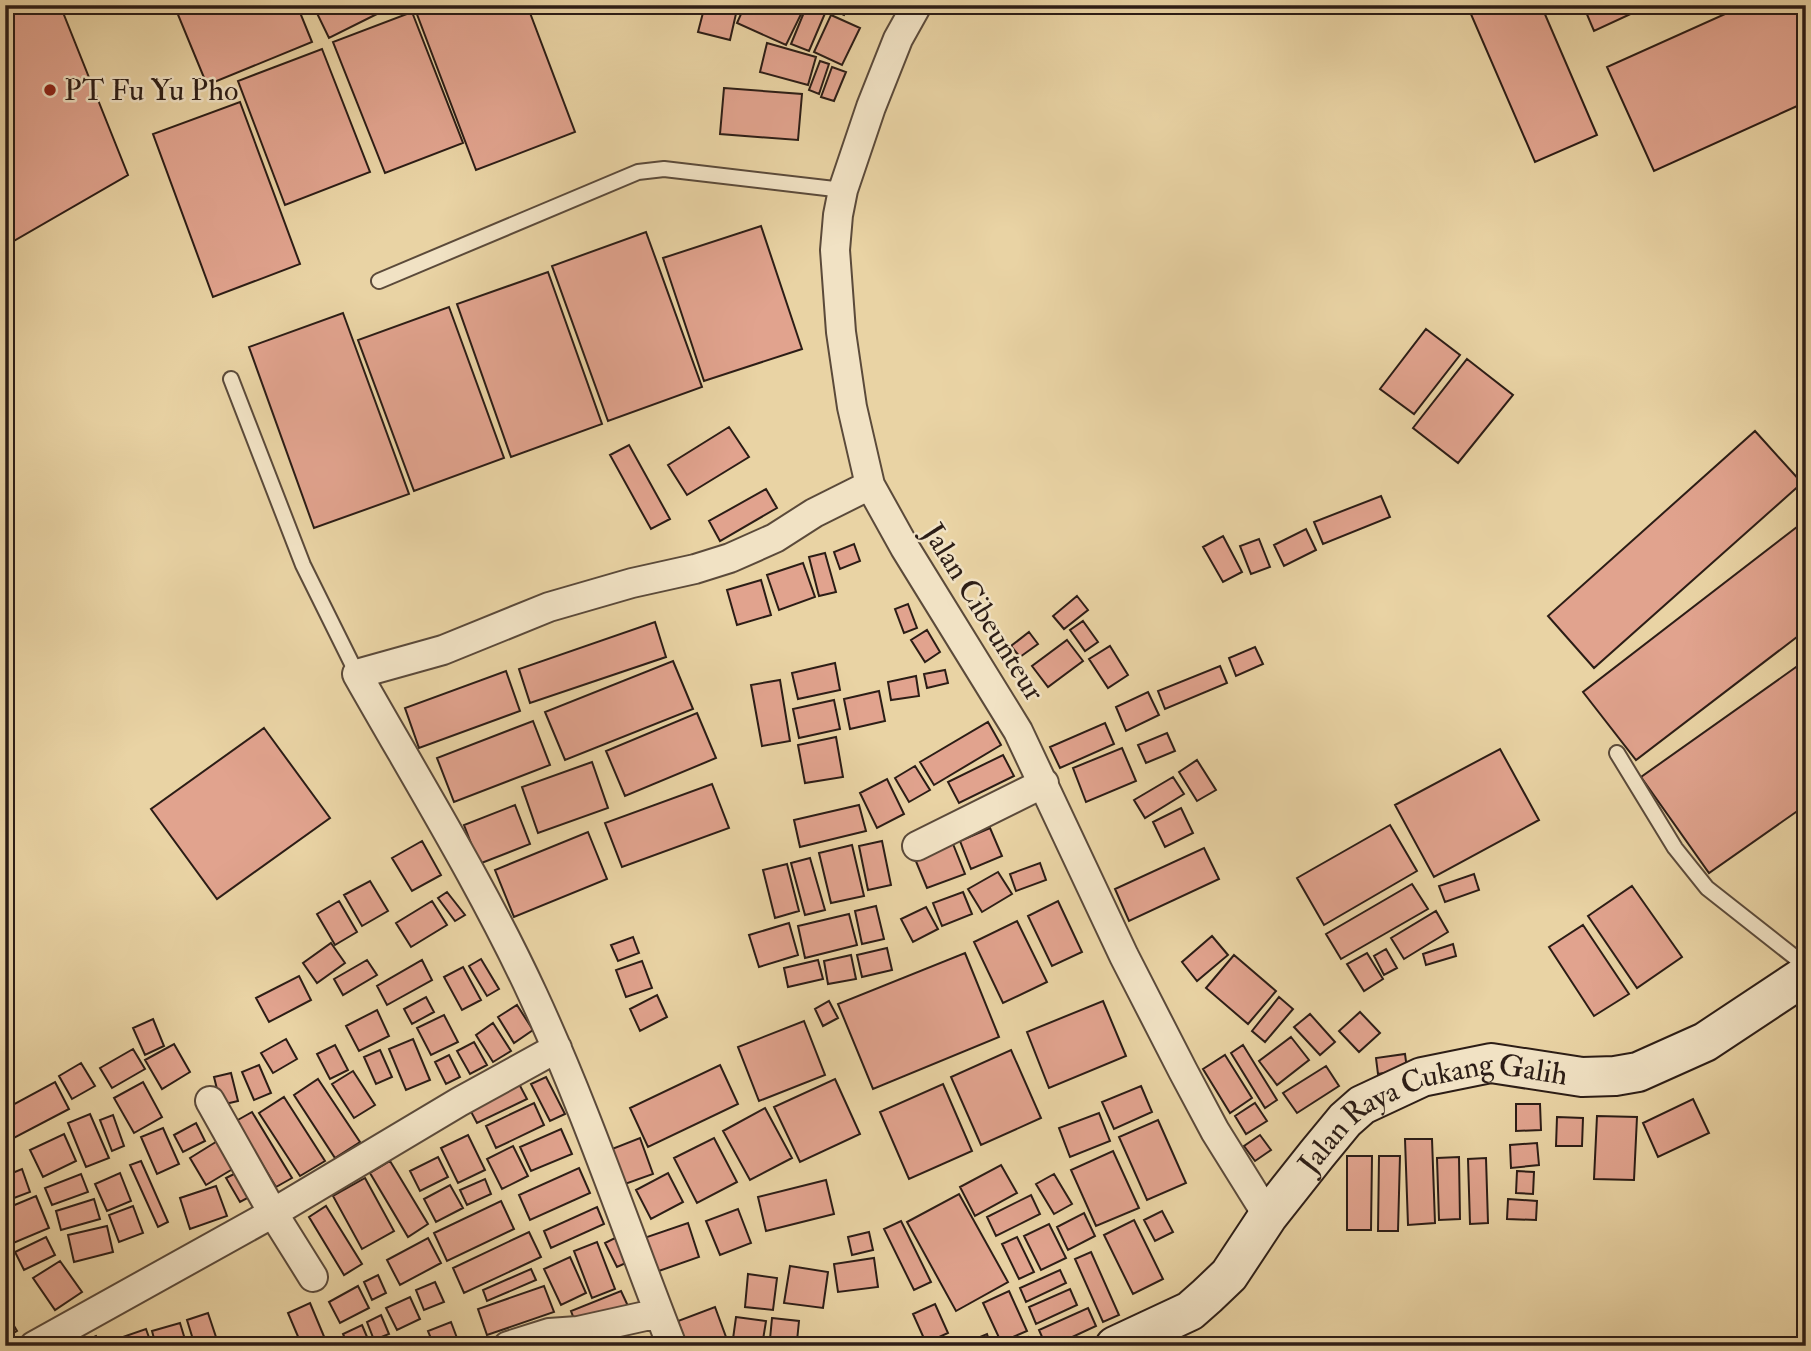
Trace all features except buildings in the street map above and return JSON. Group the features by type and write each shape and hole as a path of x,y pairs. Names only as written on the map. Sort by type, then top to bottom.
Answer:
{"main road":[{"name":"Jalan Raya Cukang Galih","path":"1115,1346 1190,1311 1229,1275 1268,1216 1345,1120 1362,1105 1422,1077 1491,1063 1582,1077 1638,1072 1705,1042 1806,975"}],"street":[{"name":"Jalan Cibeunteur","path":"917,5 898,39 871,107 838,215 835,250 841,332 852,407 870,485 905,548 1018,731 1124,956 1183,1071 1215,1131 1268,1216"},
{"path":"672,1346 557,1048 502,932 357,674 443,650 549,607 730,558 775,538 814,513 870,485"},
{"path":"917,846 1044,783"},
{"path":"34,1346 273,1213 459,1102 557,1048"},
{"path":"210,1101 273,1213 313,1277"},
{"path":"508,1346 549,1333 578,1331 659,1313"}],"lane":[{"path":"379,281 638,172 664,169 844,190"},
{"path":"231,379 303,565 357,674"},
{"path":"1617,753 1675,848 1707,888 1806,966"}],"place":[{"name":"PT Fu Yu Pho","path":"50,90"}]}
